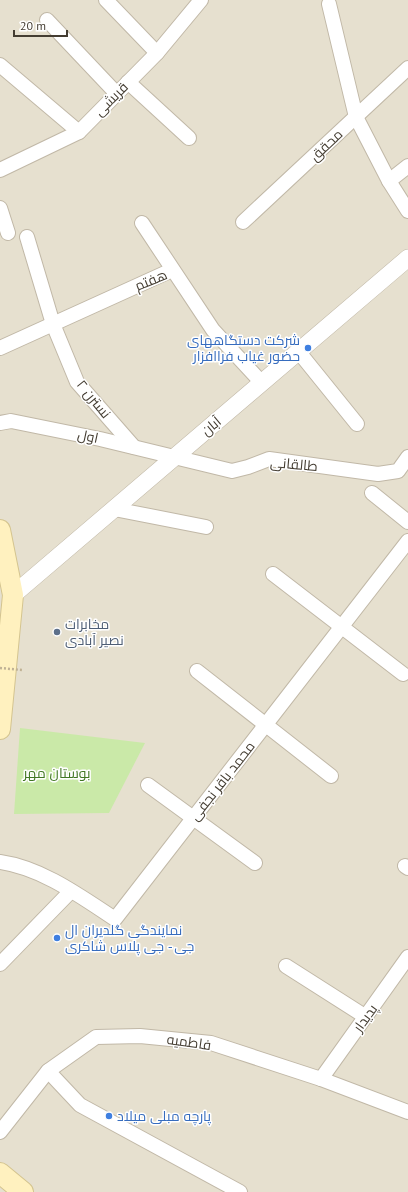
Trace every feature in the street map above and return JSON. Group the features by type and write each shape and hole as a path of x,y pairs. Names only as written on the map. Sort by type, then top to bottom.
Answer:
{"main road":[{"path":"0,530 13,595 0,729"},
{"path":"0,1173 23,1192"}],"street":[{"path":"106,0 158,53"},
{"name":"قریشی","path":"0,170 79,132 158,53 201,0"},
{"path":"329,4 356,117 389,181 408,211"},
{"path":"47,20 116,94"},
{"path":"0,65 79,132"},
{"name":"محقق","path":"243,222 408,68"},
{"path":"128,82 189,138"},
{"path":"389,181 408,166"},
{"path":"0,208 8,233"},
{"path":"142,223 172,270"},
{"name":"نسترن ۲","path":"27,238 53,324 77,382 134,447"},
{"name":"آبان","path":"13,595 408,258"},
{"name":"هفتم","path":"0,348 172,270 213,330 262,383"},
{"path":"298,352 357,424"},
{"name":"اول","path":"0,423 11,421 175,457"},
{"name":"طالقانی","path":"175,457 232,471 269,460 378,474 398,471 408,457"},
{"path":"372,493 408,522"},
{"path":"114,509 206,527"},
{"name":"محمد باقر نجفی","path":"0,862 20,865 71,891 115,919 408,541"},
{"path":"273,574 403,674"},
{"path":"197,671 331,776"},
{"path":"148,785 255,863"},
{"path":"0,964 71,891"},
{"name":"پدیدار","path":"321,1079 408,957"},
{"path":"286,966 366,1017"},
{"name":"فاطمیه","path":"0,1132 48,1071 96,1037 140,1036 211,1043 321,1079 408,1112"},
{"path":"48,1071 80,1105 240,1192"}],"path":[{"path":"0,668 22,670"}],"shaded area":[{"path":"0,0 408,0 408,1192 0,1192"}],"green space":[{"name":"بوستان مهر","path":"20,728 145,743 109,813 14,814"}],"place":[{"name":"شرکت دستگاههای حضور غیاب فراافزار","path":"308,348"},
{"name":"مخابرات نصیر آبادی","path":"57,632"},
{"name":"نمایندگی گلدیران ال جی - جی پلاس شاکری","path":"57,938"},
{"name":"پارچه مبلی میلاد","path":"109,1116"}]}
